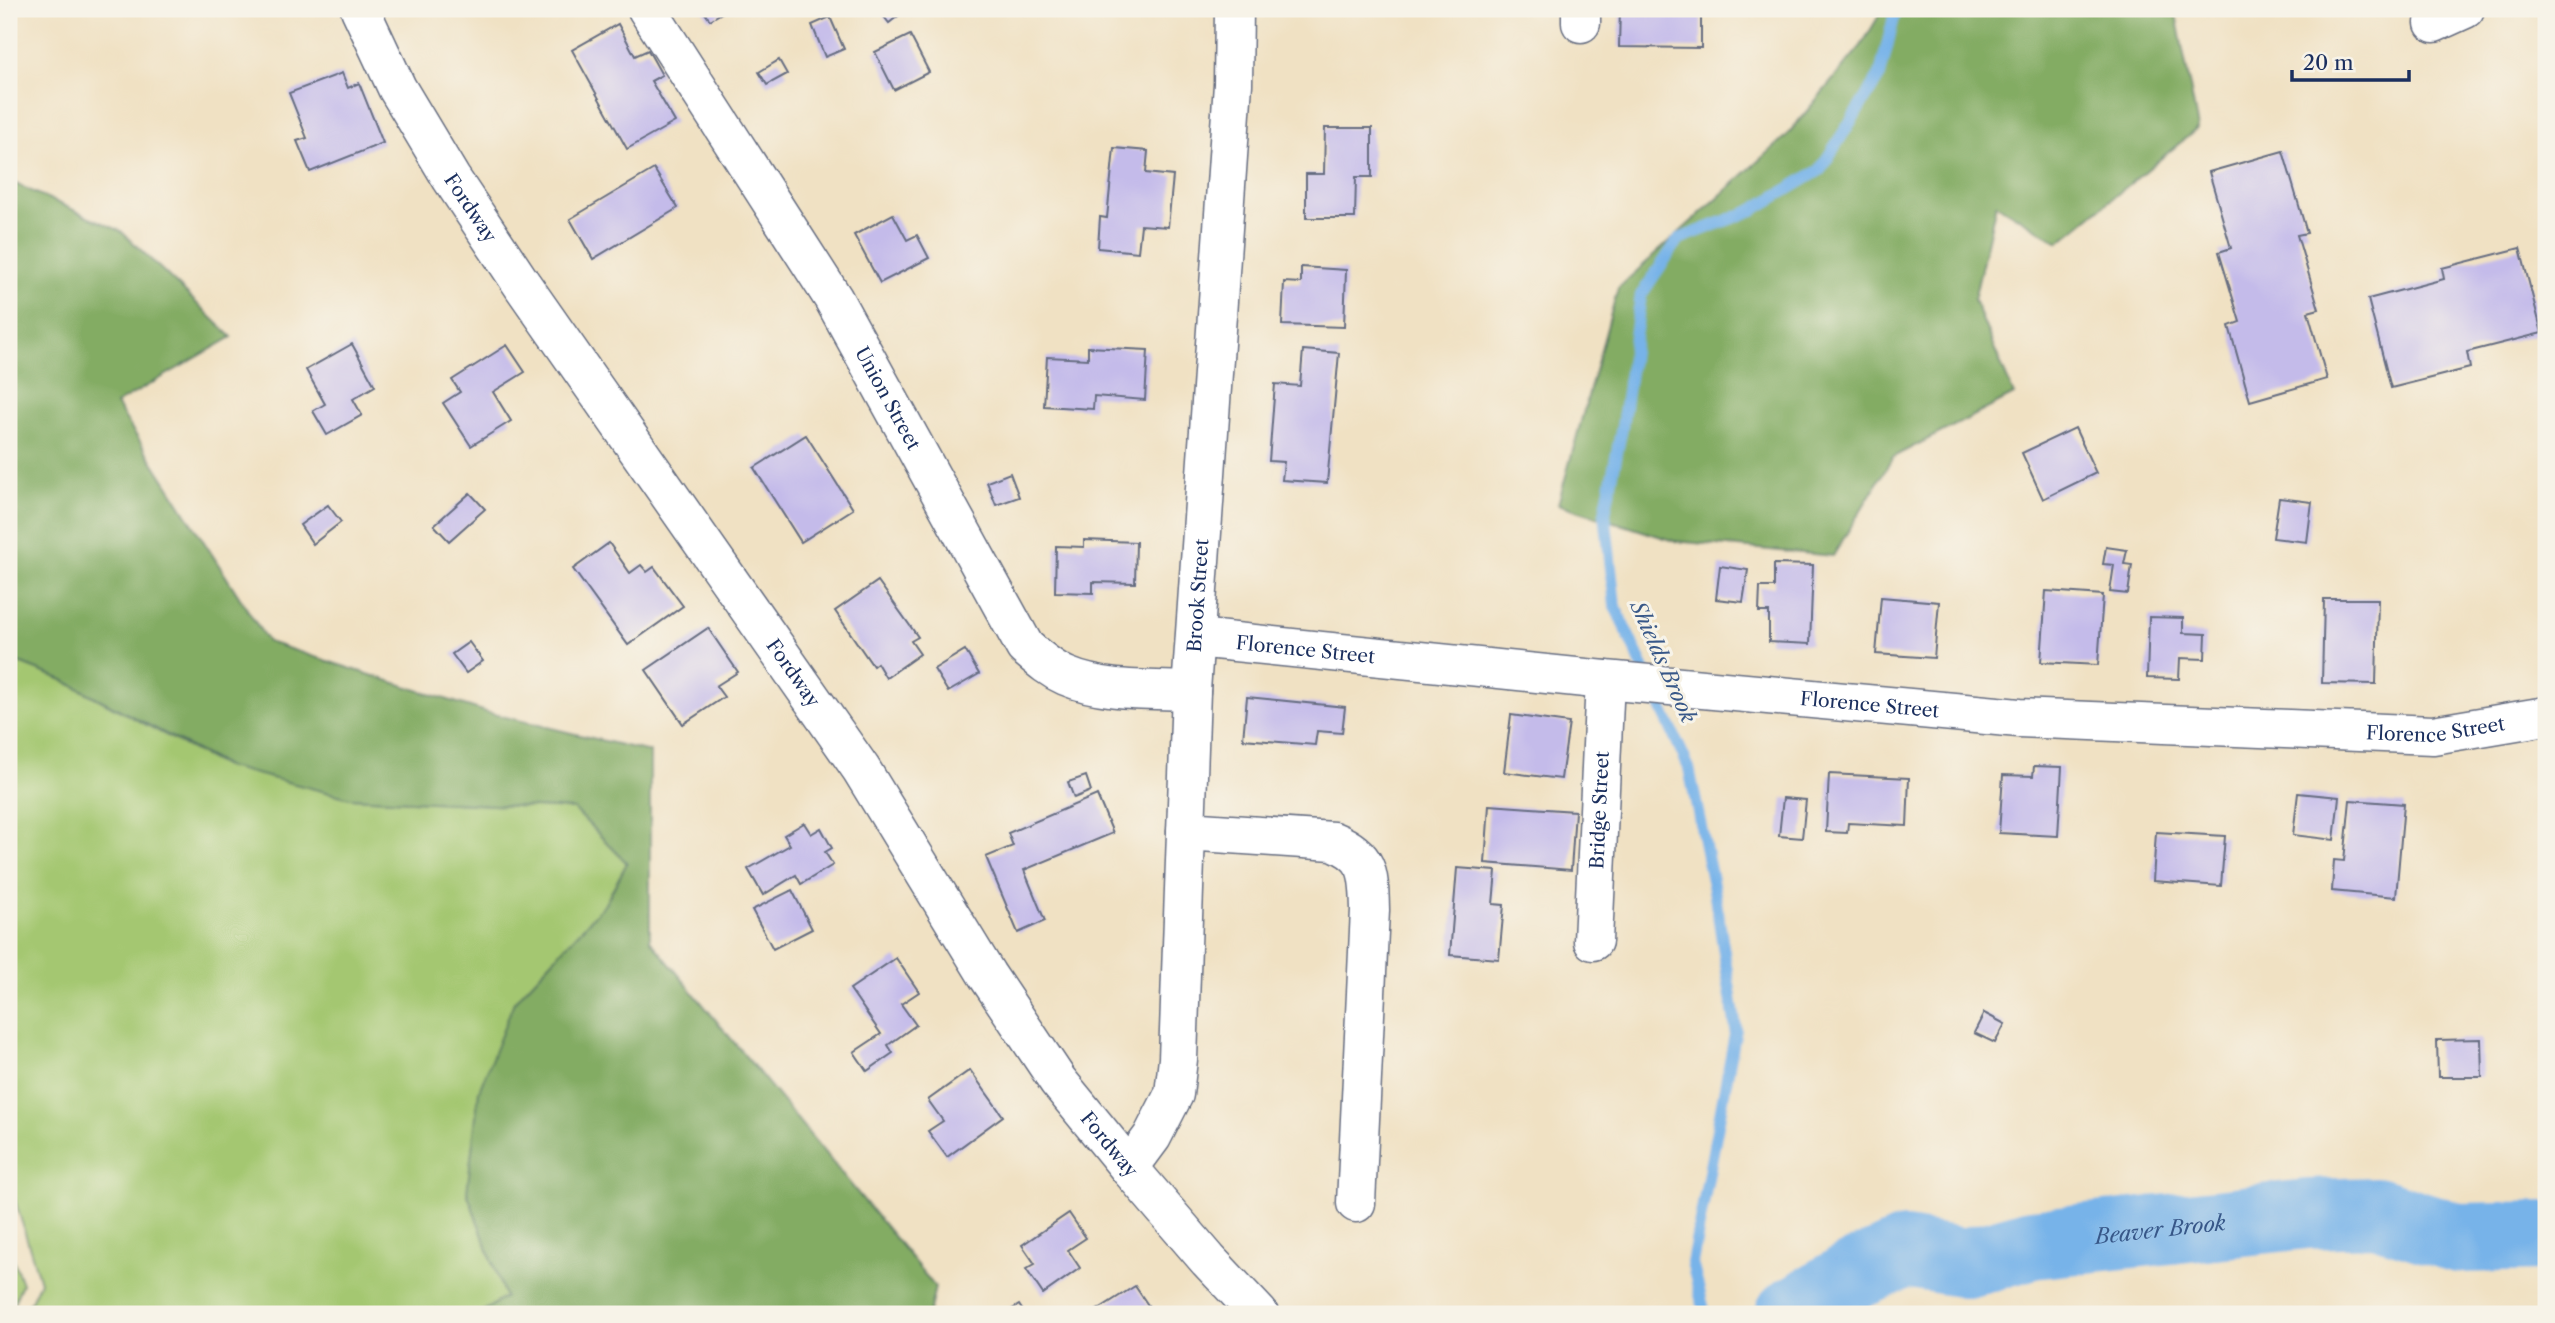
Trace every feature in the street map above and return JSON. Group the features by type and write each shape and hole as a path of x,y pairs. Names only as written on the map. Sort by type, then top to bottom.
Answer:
{"street":[{"name":"Fordway","path":"360,9 397,88 451,178 523,286 861,769 987,975 1058,1081 1208,1261 1259,1314"},
{"name":"Union Street","path":"646,9 833,298 1025,647 1066,676 1084,681 1130,688 1191,691"},
{"name":"Brook Street","path":"1129,1168 1161,1122 1174,1094 1178,1059 1191,691 1233,84 1234,9"},
{"name":"Florence Street","path":"1196,638 2019,718 2433,735 2546,716"},
{"name":"Bridge Street","path":"1593,941 1616,680"},
{"path":"1186,831 1333,841 1350,848 1364,862 1369,881 1370,910 1356,1203"}],"green space":[{"path":"1883,9 2175,9 2198,128 2059,242 1996,204 1974,300 2014,395 1893,457 1833,556 1674,541 1558,504 1618,288 1787,135 1861,46"},
{"path":"9,181 121,231 232,337 116,404 268,642 489,713 650,752 650,940 935,1287 929,1314 479,1314 505,1297 467,1192 479,1091 514,1002 605,904 627,863 574,809 350,798 228,767 63,680 9,659"},
{"path":"9,659 63,680 221,765 350,798 574,809 627,863 605,904 514,1002 467,1192 505,1297 479,1314 25,1314 40,1282 9,1180"},
{"path":"9,1247 22,1284 9,1314"}],"building":[{"path":"702,9 728,9 710,20"},
{"path":"878,9 907,9 889,23"},
{"path":"1620,9 1701,9 1701,48 1619,47"},
{"path":"830,17 844,49 825,57 812,25"},
{"path":"618,24 635,56 648,50 662,75 651,81 675,122 627,149 572,50"},
{"path":"910,35 929,72 894,90 875,52"},
{"path":"779,60 787,74 767,85 759,72"},
{"path":"342,73 348,88 359,83 383,143 310,172 297,141 307,138 289,93"},
{"path":"1325,128 1372,128 1372,177 1356,177 1355,218 1306,218 1306,174 1324,174"},
{"path":"1114,148 1148,151 1146,173 1173,176 1168,227 1141,225 1138,252 1098,248 1100,217 1107,218"},
{"path":"2283,151 2307,233 2297,235 2319,309 2308,312 2327,379 2250,401 2229,326 2240,322 2219,252 2231,248 2209,172"},
{"path":"654,169 678,208 593,259 570,219"},
{"path":"893,214 907,240 917,235 929,258 880,283 854,235"},
{"path":"2520,248 2542,333 2467,352 2470,368 2391,388 2368,299 2444,279 2442,268"},
{"path":"1301,267 1346,270 1344,327 1282,325 1284,282 1301,283"},
{"path":"352,344 375,386 353,399 362,415 327,435 313,411 325,404 306,370"},
{"path":"507,345 525,372 493,392 511,421 471,446 443,403 460,392 452,380"},
{"path":"1088,347 1148,350 1145,400 1094,396 1093,409 1044,406 1047,357 1088,359"},
{"path":"1303,350 1339,353 1327,483 1282,480 1284,462 1269,461 1275,384 1300,386"},
{"path":"2075,428 2096,473 2043,499 2022,453"},
{"path":"806,435 853,509 801,542 754,468"},
{"path":"1010,473 1019,497 996,505 987,482"},
{"path":"470,493 485,509 449,541 434,525"},
{"path":"2279,498 2312,502 2307,542 2273,538"},
{"path":"328,505 341,522 313,544 300,525"},
{"path":"1084,540 1136,542 1135,583 1093,582 1093,593 1055,592 1056,546 1084,547"},
{"path":"609,543 630,573 641,565 647,572 654,567 683,606 628,645 573,569"},
{"path":"2106,547 2127,550 2124,564 2132,565 2128,594 2110,592 2114,565 2103,564"},
{"path":"1774,564 1813,565 1810,644 1769,642 1769,612 1759,612 1760,587 1774,587"},
{"path":"1720,566 1748,570 1743,602 1716,599"},
{"path":"878,581 918,637 911,641 920,654 886,678 877,663 873,666 835,611"},
{"path":"2046,591 2103,595 2098,665 2041,662"},
{"path":"1881,597 1939,602 1934,658 1876,654"},
{"path":"2324,599 2378,599 2376,684 2322,683"},
{"path":"2149,617 2183,618 2183,633 2206,634 2205,659 2180,658 2179,679 2147,678"},
{"path":"708,628 738,672 716,686 724,697 683,724 646,670"},
{"path":"469,642 483,661 466,673 452,654"},
{"path":"965,650 979,674 948,692 934,669"},
{"path":"1247,697 1345,707 1342,733 1317,731 1315,745 1243,739"},
{"path":"1511,715 1569,723 1561,779 1504,772"},
{"path":"2034,766 2062,767 2058,836 1999,833 2003,775 2033,776"},
{"path":"1829,774 1909,778 1907,826 1848,823 1847,833 1826,832"},
{"path":"1086,776 1091,791 1074,798 1068,782"},
{"path":"2298,793 2339,797 2334,840 2293,835"},
{"path":"1097,795 1113,833 1024,870 1045,921 1018,933 986,857 1013,846 1008,833"},
{"path":"1783,798 1806,800 1802,838 1779,836"},
{"path":"2350,800 2404,804 2396,897 2332,891 2334,860 2344,861"},
{"path":"1489,805 1575,811 1571,870 1485,863"},
{"path":"804,823 811,834 821,828 832,848 825,852 833,865 801,884 796,875 763,895 748,869 790,845 784,835"},
{"path":"2156,832 2225,836 2221,886 2153,881"},
{"path":"1457,868 1496,871 1493,904 1504,905 1499,959 1450,955"},
{"path":"792,890 812,929 773,949 752,910"},
{"path":"896,958 919,992 901,1004 916,1025 888,1045 893,1053 867,1071 854,1052 881,1034 850,989"},
{"path":"1984,1013 2005,1024 1995,1043 1974,1033"},
{"path":"2481,1039 2482,1077 2438,1077 2437,1040"},
{"path":"970,1070 1003,1116 947,1157 928,1131 943,1121 928,1100"},
{"path":"1069,1213 1086,1238 1068,1250 1080,1268 1043,1294 1026,1269 1035,1264 1022,1245"},
{"path":"1135,1286 1154,1314 1091,1314"},
{"path":"1019,1305 1025,1314 1004,1314"}],"waterway":[{"name":"Shields Brook","path":"1705,1314 1692,1263 1736,1029 1715,895 1689,768 1615,606 1605,513 1622,427 1641,295 1679,239 1753,210 1820,170 1880,75 1896,9"},
{"name":"Beaver Brook","path":"1790,1314 1853,1276 1905,1253 1966,1263 2032,1244 2307,1214 2376,1212 2458,1238 2546,1236"}]}
